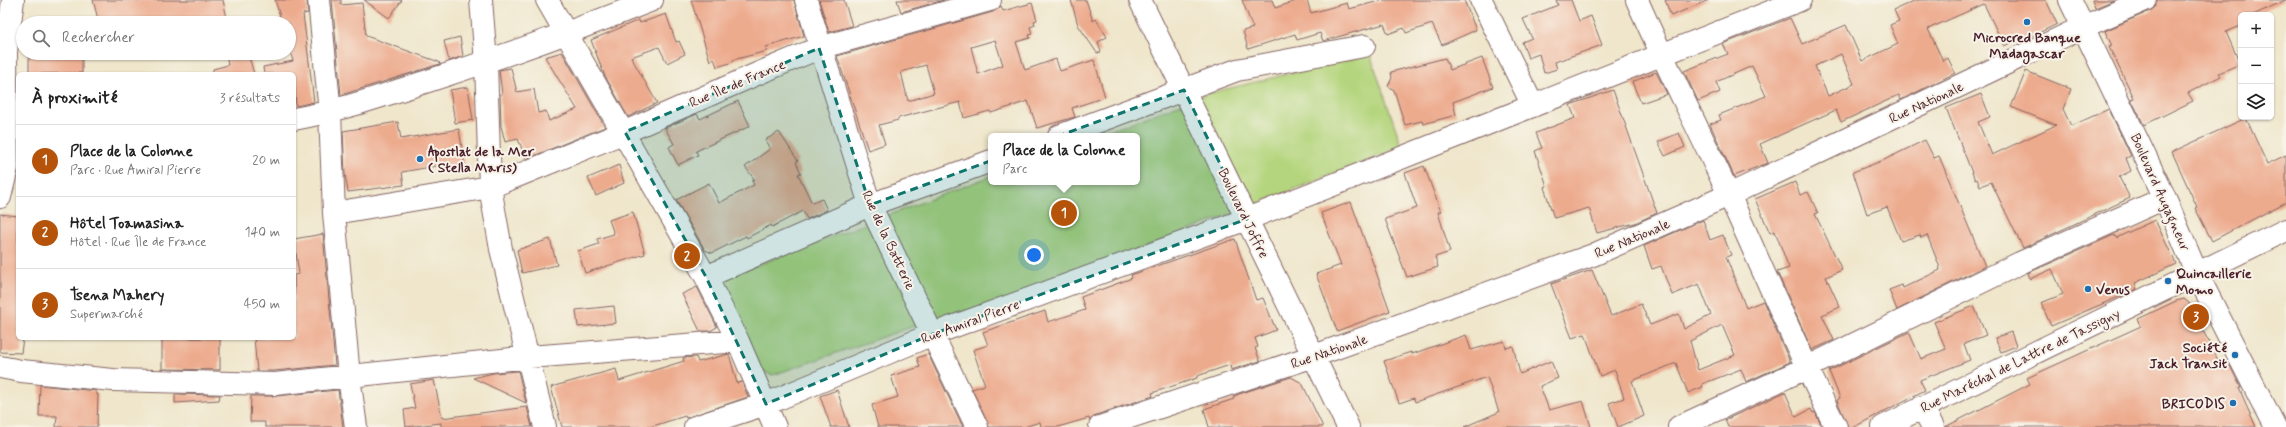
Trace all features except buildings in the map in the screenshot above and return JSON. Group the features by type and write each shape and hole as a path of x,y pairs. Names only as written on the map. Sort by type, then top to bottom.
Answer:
{"street":[{"path":"0,197 8,168 6,52 13,0"},
{"path":"319,0 330,113 334,213 349,377 356,427"},
{"path":"480,0 486,62 490,187 501,249 529,357 545,427"},
{"path":"547,0 625,132 706,277 738,341 766,404 774,427"},
{"path":"296,119 330,113 486,62 568,34 652,0"},
{"name":"Rue de la Batterie","path":"806,0 819,48 870,205 977,427"},
{"name":"Rue Île de France","path":"334,213 490,187 625,132 759,72 819,48 990,0"},
{"name":"Boulevard Joffre","path":"1140,0 1348,427"},
{"path":"1481,0 1533,106"},
{"path":"1637,0 1661,56 1729,195 1806,368 1836,427"},
{"name":"Rue Amiral Pierre","path":"695,427 766,404 933,334 1247,219 1800,0"},
{"name":"Boulevard Augagneur","path":"2070,0 2165,198 2197,274 2275,427"},
{"name":"Rue Nationale","path":"1100,427 1314,356 1593,255 1729,195 2083,27 2145,0"},
{"path":"1067,133 1237,70 1364,46"},
{"path":"706,277 870,205 988,162"},
{"path":"1679,427 1806,368 2020,263 2165,198"},
{"name":"Rue Maréchal de Lattre de Tassigny","path":"1883,427 2286,230"},
{"path":"0,367 21,371 139,382 275,384 529,357 738,341"},
{"path":"1922,407 1933,427"}],"highlighted area":[{"path":"819,48 870,205 1184,90 1247,219 933,334 766,404 706,277 625,132"}],"green space":[{"path":"1370,54 1402,147 999,305 949,314 773,375 761,371 721,279 988,177 988,185 1140,185 1140,133 1104,133 1210,93"}],"place":[{"name":"Microcred Banque Madagascar","path":"2027,22"},
{"name":"Apostlat de la Mer ( Stella Maris)","path":"420,159"},
{"name":"Place de la Colonne","path":"1064,213"},
{"name":"Hôtel Toamasina","path":"687,256"},
{"name":"Quincaillerie Momo","path":"2168,281"},
{"name":"Venus","path":"2088,289"},
{"name":"Tsena Mahery","path":"2196,317"},
{"name":"Société Jack Transit","path":"2235,355"},
{"name":"BRICODIS","path":"2233,403"}]}
